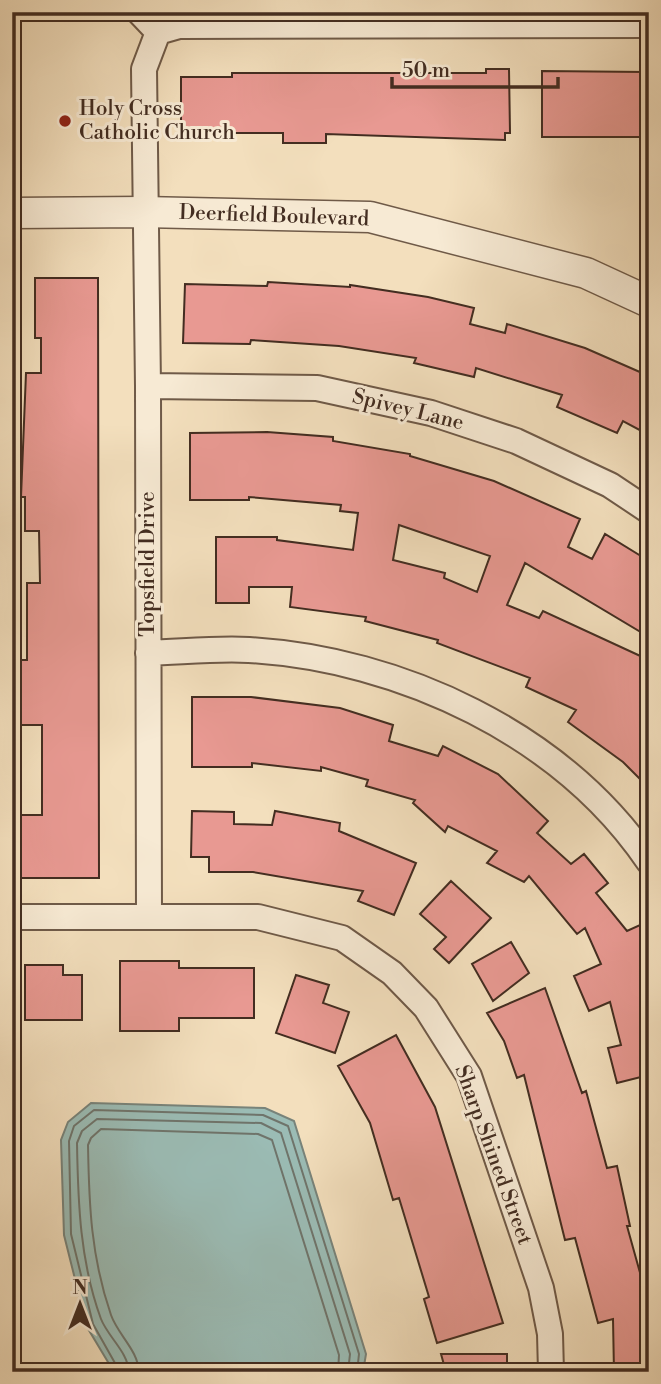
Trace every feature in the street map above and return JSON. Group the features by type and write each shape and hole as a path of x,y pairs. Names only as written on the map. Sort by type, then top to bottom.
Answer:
{"street":[{"path":"139,12 158,32 178,26 284,19 569,19 649,25"},
{"name":"Topsfield Drive","path":"149,915 148,386 143,212 144,69 158,32"},
{"name":"Deerfield Boulevard","path":"12,213 143,212 370,217 586,273 649,302"},
{"name":"Spivey Lane","path":"148,386 317,388 431,412 516,441 610,485 649,511"},
{"path":"148,653 249,650 344,664 418,687 470,709 538,752 588,793 636,843 649,862"},
{"name":"Sharp Shined Street","path":"12,917 258,917 342,938 392,973 426,1007 469,1076 541,1287 550,1335 551,1372"}],"water":[{"path":"91,1103 265,1108 294,1121 366,1354 363,1372 114,1372 87,1327 64,1235 61,1140 68,1122"}],"building":[{"path":"486,69 509,69 510,133 505,133 505,140 326,134 326,143 283,143 283,133 224,133 224,138 181,138 181,77 232,77 232,73 486,73"},
{"path":"542,71 645,72 645,137 542,137"},
{"path":"35,278 98,278 99,878 21,878 21,815 42,815 42,725 19,725 19,660 27,660 27,583 40,583 39,531 25,531 25,497 21,497 26,373 41,373 41,338 35,338"},
{"path":"268,282 350,285 428,297 474,308 470,324 505,333 507,324 585,348 649,376 649,435 623,421 617,433 557,407 562,395 476,368 474,377 414,363 416,358 339,346 251,340 250,344 183,343 185,284 267,286"},
{"path":"267,432 333,437 333,441 410,454 494,481 580,519 568,547 592,559 605,534 649,561 649,637 525,563 507,605 539,618 543,611 649,660 649,788 623,762 568,722 576,710 526,687 530,678 437,643 438,640 365,621 366,617 290,607 292,587 249,587 249,603 216,603 216,537 277,537 277,540 353,550 358,513 340,511 341,505 249,497 249,500 190,500 190,433","holes":["399,525 490,556 477,592 444,578 445,573 393,560"]},
{"path":"192,697 251,697 340,708 393,725 389,741 438,756 443,746 498,774 548,821 537,833 571,864 584,854 608,883 596,893 627,931 640,925 649,944 649,1075 617,1083 608,1048 621,1045 610,1002 589,1011 574,976 601,964 585,928 577,934 529,876 524,882 487,863 497,851 448,826 445,832 413,803 415,800 366,786 368,780 321,767 321,771 252,763 252,767 192,767"},
{"path":"192,811 234,812 234,824 272,825 275,811 340,823 339,831 416,863 394,915 358,901 363,891 253,872 209,872 209,857 191,857"},
{"path":"451,881 491,918 449,963 434,949 446,937 420,914"},
{"path":"511,942 529,973 493,1001 472,964"},
{"path":"120,961 179,961 179,968 254,968 254,1018 179,1018 179,1031 120,1031"},
{"path":"25,965 63,965 63,975 82,975 82,1020 25,1020"},
{"path":"296,975 329,985 323,1003 349,1012 335,1053 276,1033"},
{"path":"545,988 582,1093 586,1091 607,1168 617,1166 630,1226 627,1226 649,1305 649,1372 614,1372 613,1319 598,1323 575,1238 565,1240 524,1075 517,1078 504,1041 487,1013"},
{"path":"396,1035 435,1107 503,1323 437,1343 424,1299 429,1297 399,1198 393,1200 370,1123 338,1066"},
{"path":"441,1354 507,1354 507,1372 446,1372"}],"place":[{"name":"Holy Cross Catholic Church","path":"65,121"}]}
